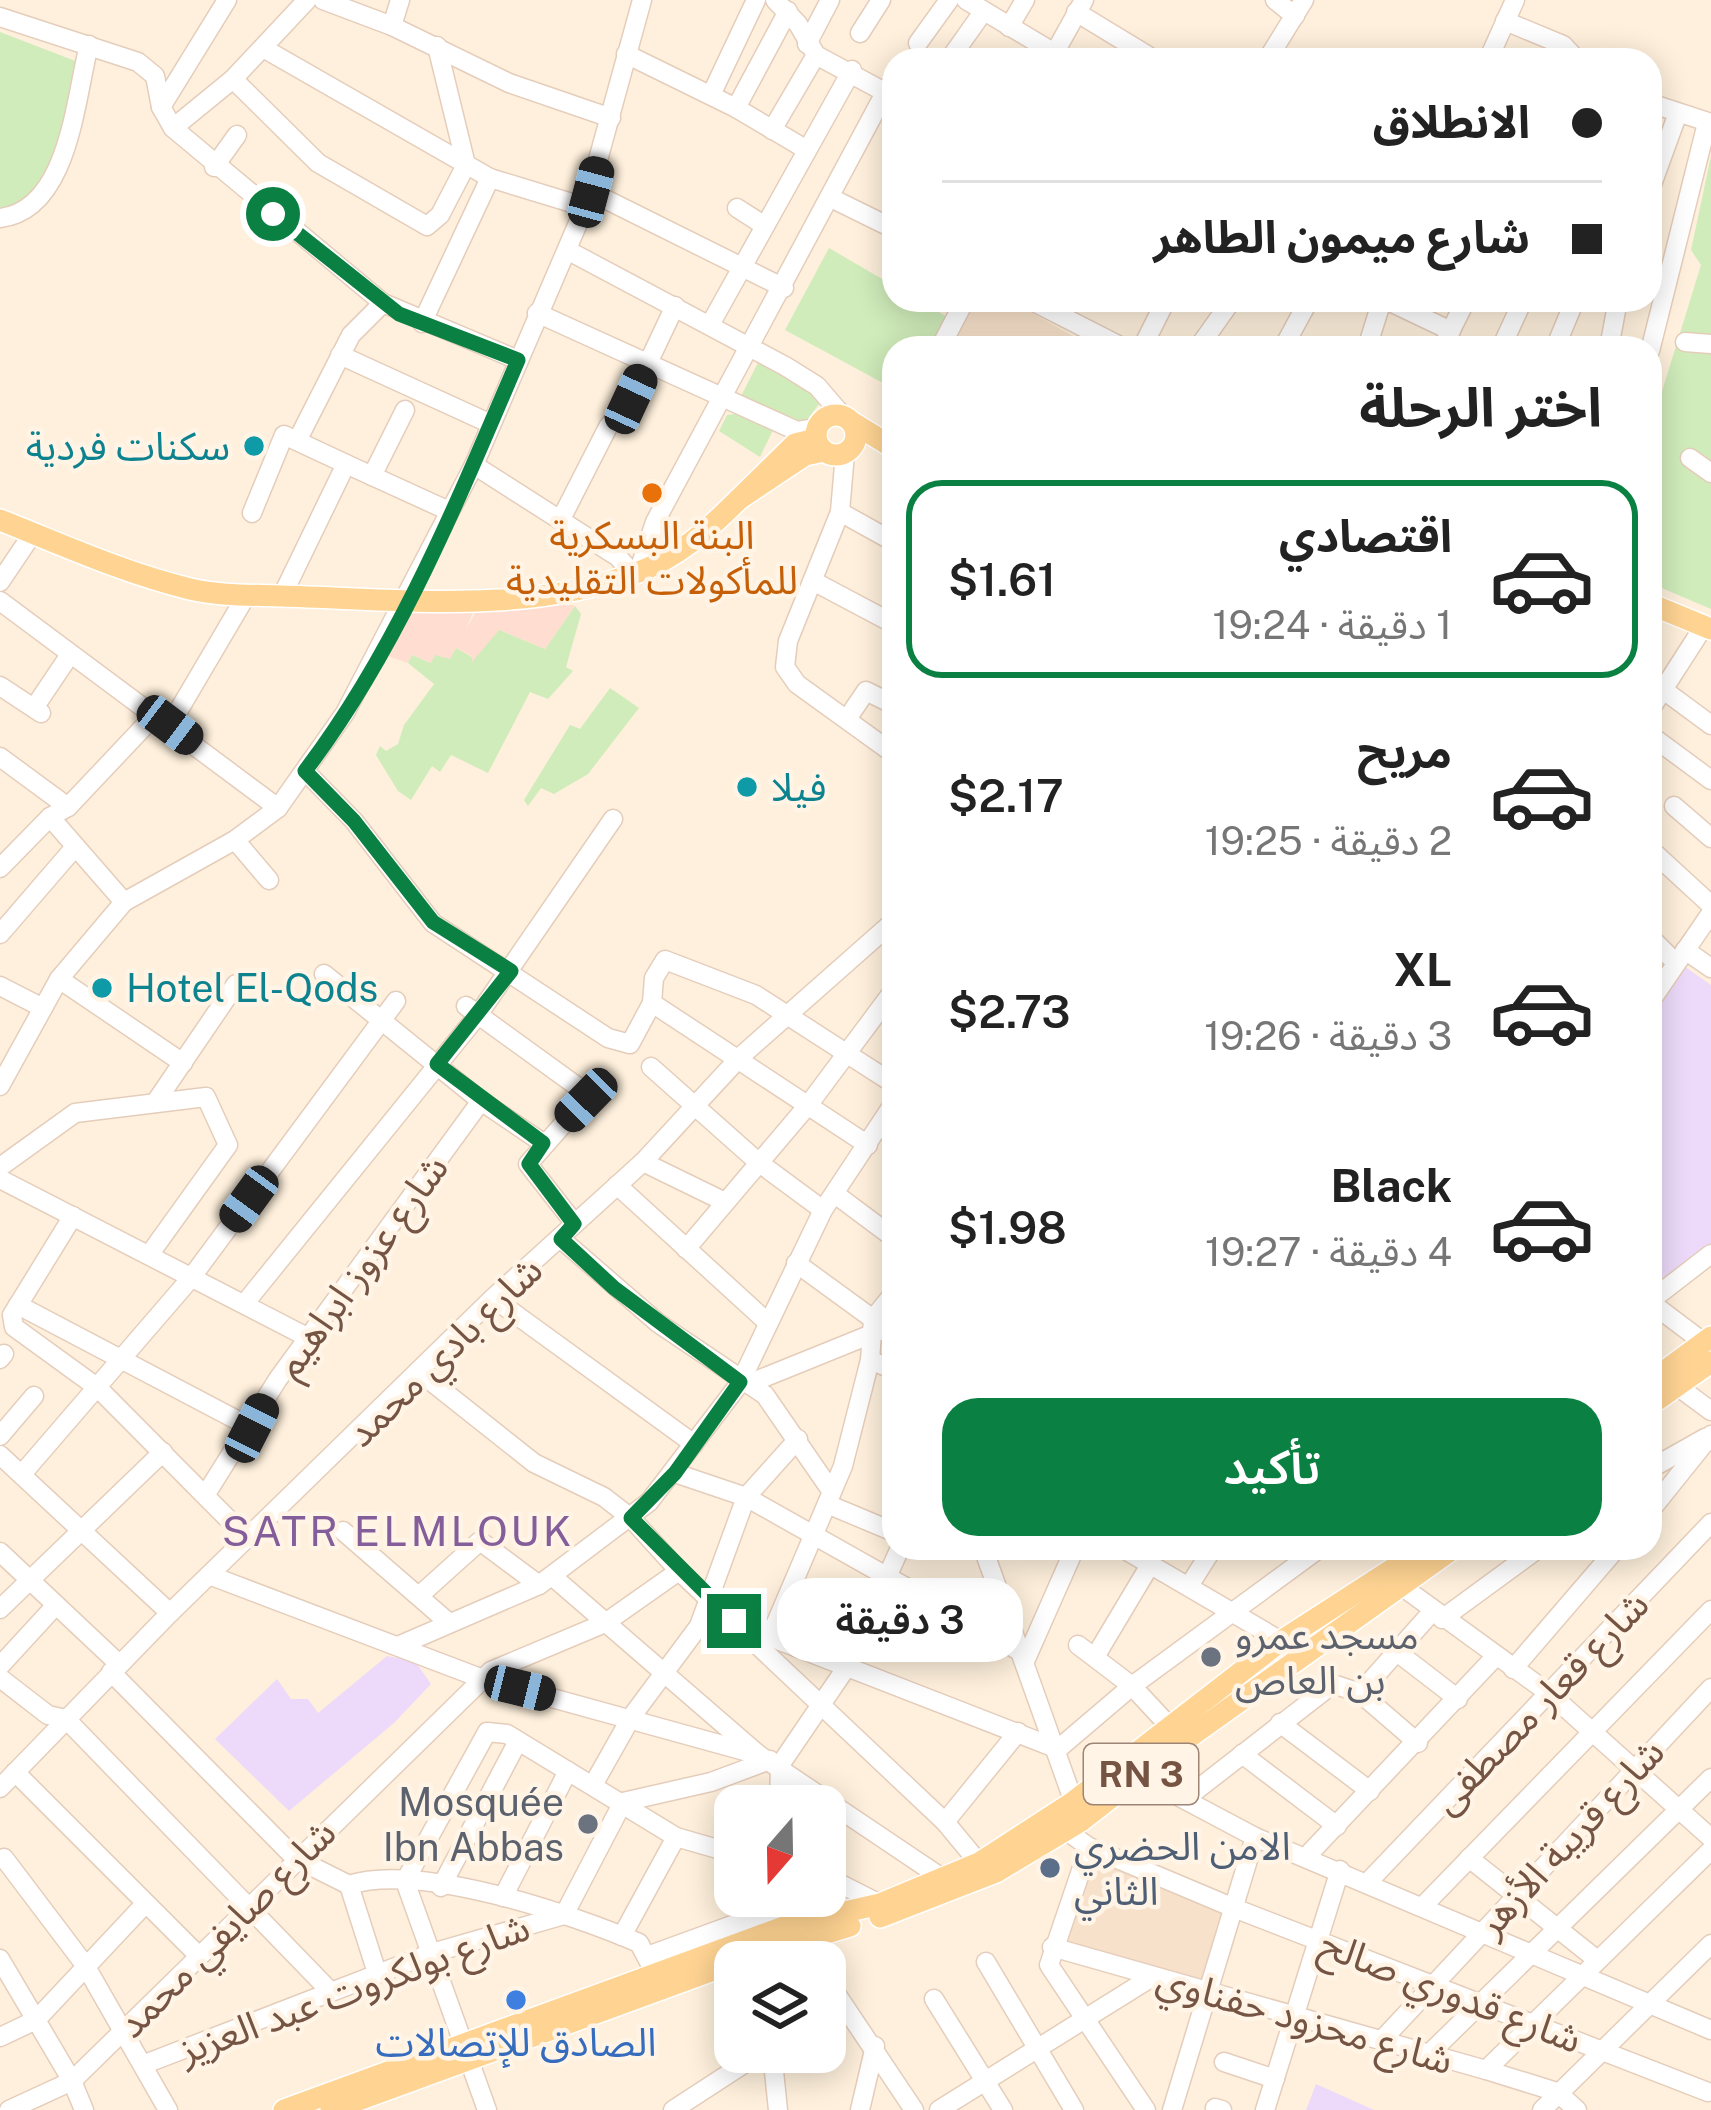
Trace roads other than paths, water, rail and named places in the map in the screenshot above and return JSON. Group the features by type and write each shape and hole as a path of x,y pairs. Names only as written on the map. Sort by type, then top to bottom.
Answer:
{"main road":[{"path":"831,444 824,418 848,419 882,438"},
{"path":"831,444 857,435 848,419"},
{"path":"0,520 129,572 195,590 246,596 514,598 577,590 636,573 704,533 795,444 882,443"},
{"path":"1662,610 1706,633"},
{"path":"1662,621 1706,633"},
{"path":"1662,1375 1710,1347"},
{"path":"1662,1396 1710,1347"},
{"name":"RN 3","path":"846,1909 950,1893 1067,1818 1393,1582 1414,1560"},
{"name":"RN 3","path":"1176,1735 1281,1641 1432,1560"},
{"name":"RN 3","path":"846,1909 880,1904 980,1863 1067,1818"},
{"name":"RN 3","path":"284,2110 466,2051 652,1964 791,1917"},
{"name":"RN 3","path":"331,2110 791,1917"}],"street":[{"path":"161,107 227,0"},
{"path":"173,128 233,79 308,0"},
{"path":"323,0 437,46 509,83 611,118"},
{"path":"392,26 400,0"},
{"path":"711,95 756,0"},
{"path":"772,130 830,0"},
{"path":"860,33 881,0"},
{"path":"918,43 949,0"},
{"path":"1009,27 1024,0"},
{"path":"1274,48 1299,8 1275,0"},
{"path":"1493,48 1514,0"},
{"path":"0,1086 59,979 124,902 235,840 278,808 345,713 409,599 474,465 588,199 635,2"},
{"path":"954,48 972,3 1045,48"},
{"path":"736,107 781,6"},
{"path":"781,6 811,50 882,89"},
{"path":"1064,48 1080,6 1138,48"},
{"path":"0,17 152,71 161,107 173,128 214,167 383,303 518,360"},
{"path":"1505,21 1566,48"},
{"path":"0,218 18,215 35,203 54,179 89,45"},
{"path":"233,79 318,163 421,226 440,215 466,165 437,46"},
{"path":"263,48 490,178 588,199 784,288"},
{"path":"626,55 736,107 807,150"},
{"path":"711,323 852,70"},
{"path":"1662,107 1709,123 1662,305"},
{"path":"474,465 636,573 655,522 721,397 882,108"},
{"path":"1662,157 1678,113"},
{"path":"214,167 237,136"},
{"path":"422,322 490,178"},
{"path":"831,198 882,223"},
{"path":"737,208 765,226"},
{"path":"567,250 711,323 817,386 848,419"},
{"path":"298,439 357,326 383,303"},
{"path":"561,519 675,305"},
{"path":"1054,312 1100,336"},
{"path":"1399,312 1442,336"},
{"path":"537,313 831,444 840,512 788,641 785,667 797,684 882,745"},
{"path":"1685,342 1711,344"},
{"path":"340,355 491,424"},
{"path":"372,476 405,410"},
{"path":"252,513 281,438 298,439 449,512"},
{"path":"1690,458 1711,473"},
{"path":"282,596 346,464"},
{"path":"840,512 882,535"},
{"path":"0,582 33,533"},
{"path":"813,581 882,618"},
{"path":"0,868 50,817 68,807 162,721 246,596"},
{"path":"0,601 278,808"},
{"path":"1662,679 1706,633"},
{"path":"0,686 38,711 69,656"},
{"path":"1662,689 1711,725"},
{"path":"847,719 866,691 882,699"},
{"path":"1662,745 1711,780"},
{"path":"0,757 68,807"},
{"path":"305,771 354,821 433,922 608,1038 630,1044 652,1003 657,969 665,960 739,988 786,1013 882,1077"},
{"path":"1674,806 1711,838"},
{"path":"50,817 124,902"},
{"path":"245,1303 437,1064 472,1010 511,971 614,819"},
{"path":"235,840 269,880"},
{"path":"0,934 75,847"},
{"path":"1662,861 1711,909 1662,984"},
{"name":"شارع بادي محمد","path":"0,1788 170,1613 418,1371 643,1162 740,1057 882,931"},
{"path":"1662,945 1711,968"},
{"path":"324,974 481,1101 543,1143"},
{"path":"59,979 183,1063"},
{"path":"155,1102 236,984"},
{"path":"0,986 43,1008"},
{"path":"22,1474 190,1278 397,1001"},
{"path":"652,1003 868,1145"},
{"path":"686,1249 809,1104 882,1006"},
{"path":"472,1010 589,1095 543,1143 530,1168 568,1231 614,1288 765,1395 798,1439 830,1498 882,1526"},
{"path":"651,1067 758,1162 882,1229"},
{"path":"0,1167 75,1113 206,1097 228,1145 149,1255"},
{"name":"شارع عزوز ابراهيم","path":"206,1495 307,1337 481,1101"},
{"path":"398,1646 545,1581 631,1518 675,1473 744,1383 766,1322 796,1263 829,1202 882,1122"},
{"path":"643,1162 723,1202"},
{"path":"0,1180 307,1337"},
{"path":"617,1185 766,1322"},
{"path":"73,1216 18,1306 14,1328 98,1388 248,1539"},
{"path":"1662,1292 1711,1254"},
{"path":"796,1263 871,1327"},
{"path":"493,1298 694,1444"},
{"path":"18,1306 252,1428"},
{"path":"1662,1310 1710,1347"},
{"path":"765,1641 830,1498 852,1436 870,1360 871,1327 882,1311"},
{"path":"744,1383 882,1326"},
{"path":"870,1360 882,1365"},
{"path":"418,1371 534,1462 604,1497 631,1518 679,1570 765,1641 820,1705 946,1822 980,1863"},
{"path":"1677,1385 1711,1411"},
{"path":"0,1436 34,1396"},
{"path":"1662,1462 1710,1436"},
{"path":"1662,1495 1710,1436"},
{"path":"593,1785 632,1716 699,1627 746,1496 798,1439"},
{"path":"0,1610 163,1452"},
{"path":"0,1455 170,1613"},
{"path":"675,1473 746,1496 1023,1656"},
{"name":"شارع قعار مصطفى","path":"1369,1881 1711,1523"},
{"path":"343,1532 448,1622"},
{"path":"420,1595 480,1541 605,1623 770,1760 942,1878"},
{"path":"0,1552 295,1858 350,1885 380,1877 405,1880 502,1897 564,1915 622,1936 652,1964"},
{"path":"564,1915 623,1802 711,1782 770,1760 820,1705 848,1665 896,1560"},
{"path":"987,1560 1058,1749 1067,1818"},
{"path":"1023,1656 1069,1560"},
{"path":"1145,1560 1086,1651 1132,1686 1176,1735 1157,1782 1256,1837 1369,1881 1711,2030"},
{"path":"1149,1560 1281,1641"},
{"path":"1189,1586 1205,1560"},
{"path":"1058,1749 1132,1686 1304,1560"},
{"path":"1360,1693 1436,1616 1521,1560"},
{"path":"1513,1669 1607,1560"},
{"name":"شارع صايفي محمد","path":"10,2110 73,2081 295,1858 499,1665 605,1623 679,1570"},
{"path":"209,1575 483,1679 632,1716 770,1760"},
{"path":"1393,1582 1550,1694 1711,1838"},
{"path":"0,1666 56,1605"},
{"path":"1424,1906 1711,1610"},
{"path":"765,1641 848,1665 1058,1749"},
{"path":"1397,1652 1458,1700"},
{"path":"1306,1857 1495,1657"},
{"path":"0,1678 48,1715 66,1719 330,1991"},
{"path":"1185,1799 1333,1684 1360,1693 1418,1743"},
{"name":"شارع قريبة الأزهر","path":"1382,2042 1711,1688"},
{"path":"1280,1723 1370,1791"},
{"path":"487,2110 405,1880 485,1735 496,1730 676,1837 714,1848"},
{"path":"946,1822 1018,1732"},
{"path":"441,1887 518,1741"},
{"path":"1242,1754 1337,1826"},
{"path":"770,1760 775,1785"},
{"path":"502,1897 568,1771"},
{"path":"15,1772 197,1954"},
{"path":"1430,2054 1711,1778"},
{"name":"شارع قدوري صالح","path":"1067,1818 1089,1847 1234,1908 1709,2091"},
{"path":"622,1936 676,1837"},
{"path":"1172,2110 1256,1837"},
{"path":"1089,1847 1052,1947 1050,1969 1146,2110"},
{"path":"1486,2070 1580,1973 1711,1850"},
{"path":"4,1858 86,1965 168,2110"},
{"path":"1469,1858 1596,1959"},
{"path":"1265,2110 1340,1870"},
{"path":"350,1885 377,1973"},
{"path":"846,1887 880,1904"},
{"path":"0,2037 36,2020 145,1904"},
{"name":"شارع بولكروت عبد العزيز","path":"145,2064 432,1953 564,1915"},
{"path":"1542,2110 1711,1944"},
{"name":"شارع محزود حفناوي","path":"1052,1947 1556,2092"},
{"path":"0,1959 73,2081 83,2110"},
{"path":"986,1962 1075,2110"},
{"path":"939,2110 1152,1977"},
{"path":"934,1999 1003,2110"},
{"path":"846,2004 914,2110"},
{"path":"860,2110 874,2046"},
{"path":"1224,2062 1275,2079"},
{"path":"674,2110 729,2073"},
{"path":"774,2073 778,2110"},
{"path":"706,2088 707,2110"},
{"path":"1691,2110 1709,2091"},
{"path":"1556,2092 1577,2110"}],"place":[{"name":"سكنات فردية","path":"254,446"},
{"name":"البنة البسكرية للمأكولات التقليدية","path":"652,493"},
{"name":"فيلا","path":"747,787"},
{"name":"Hotel El-Qods","path":"102,988"},
{"name":"مسجد عمرو بن العاص","path":"1211,1657"},
{"name":"Mosquée Ibn Abbas","path":"588,1824"},
{"name":"الامن الحضري الثاني","path":"1050,1868"},
{"name":"الصادق للإتصالات","path":"516,2000"}],"district":[{"name":"SATR ELMLOUK","path":"398,1530"}]}
